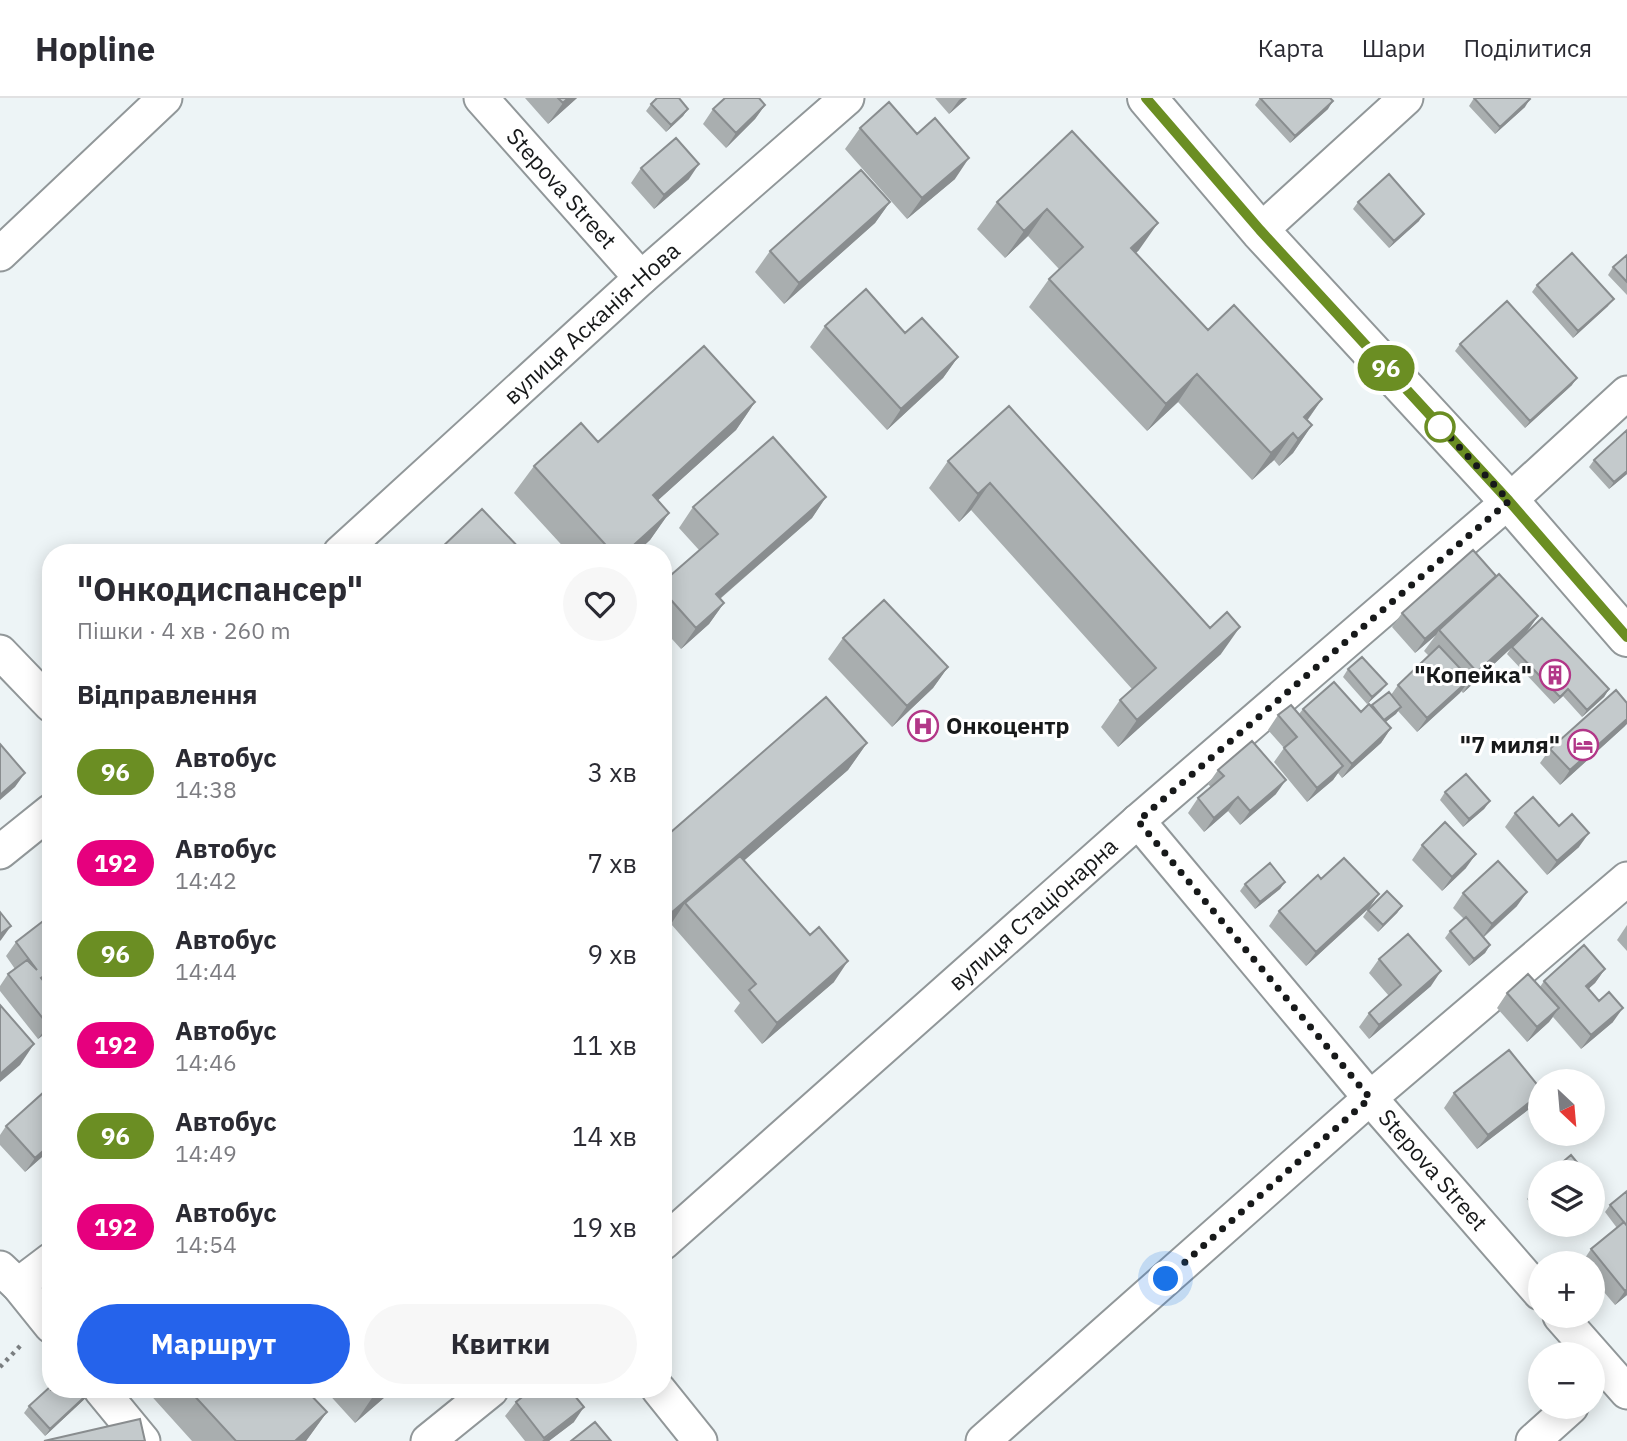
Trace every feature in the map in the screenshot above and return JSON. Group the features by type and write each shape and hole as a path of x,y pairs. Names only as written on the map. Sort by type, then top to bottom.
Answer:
{"main road":[{"path":"1146,98 1260,230 1509,501 1627,637"}],"street":[{"path":"0,254 165,98"},
{"name":"Stepova Street","path":"481,98 641,278"},
{"name":"вулиця Асканія-Нова","path":"350,544 641,278 847,98"},
{"path":"1260,230 1406,98"},
{"name":"вулиця Стаціонарна","path":"672,1235 1138,821 1509,501 1627,393"},
{"path":"0,652 42,696"},
{"path":"0,852 42,818"},
{"name":"Stepova Street","path":"1138,821 1370,1098 1528,1279"},
{"path":"983,1441 1370,1098 1627,879"},
{"path":"42,1263 9,1276 42,1315"},
{"path":"1571,1328 1614,1377"},
{"path":"108,1398 143,1441"},
{"path":"429,1441 481,1398"},
{"path":"665,1398 700,1441"},
{"path":"1533,1441 1558,1419"}],"building":[{"path":"657,98 679,98 688,109 671,125 651,104"},
{"path":"725,98 759,98 765,105 736,133 713,109"},
{"path":"1260,98 1330,98 1333,101 1295,136"},
{"path":"1474,98 1529,98 1530,99 1500,127"},
{"path":"889,102 917,134 935,118 969,158 922,198 860,128"},
{"path":"1072,131 1158,223 1131,248 1208,330 1234,305 1322,399 1304,417 1312,425 1298,439 1293,433 1271,453 1197,374 1166,404 1049,279 1083,247 1047,209 1024,231 997,202"},
{"path":"676,138 699,164 664,195 641,168"},
{"path":"861,170 890,202 799,283 770,251"},
{"path":"1389,174 1424,214 1394,241 1358,202"},
{"path":"1572,253 1614,299 1578,331 1537,285"},
{"path":"1627,255 1627,282 1613,267"},
{"path":"866,289 905,333 922,318 958,357 901,409 825,326"},
{"path":"1507,301 1577,378 1530,421 1460,344"},
{"path":"704,346 755,402 653,495 669,513 635,544 605,544 534,466 581,423 598,442"},
{"path":"1009,406 1210,628 1227,612 1240,627 1137,720 1120,700 1156,668 990,483 978,494 948,461"},
{"path":"1627,430 1627,471 1614,482 1594,460"},
{"path":"773,437 826,497 716,594 724,603 696,628 672,601 672,574 718,534 693,507"},
{"path":"482,509 515,544 445,544"},
{"path":"1473,550 1496,576 1425,639 1402,613"},
{"path":"1499,574 1538,616 1477,672 1439,630"},
{"path":"884,600 948,667 907,706 843,638"},
{"name":"\"Копейка\"","path":"1542,618 1609,689 1587,710 1568,689 1560,697 1512,647"},
{"path":"1439,646 1470,679 1427,718 1398,685"},
{"path":"1362,657 1387,684 1372,697 1348,669"},
{"path":"1334,682 1361,712 1369,704 1391,728 1352,764 1303,709"},
{"name":"\"7 миля\"","path":"1616,690 1627,703 1627,719 1570,770 1550,749"},
{"path":"1389,692 1401,707 1384,720 1372,705"},
{"path":"826,697 867,743 672,912 672,831"},
{"path":"1291,705 1343,766 1317,788 1284,748 1297,737 1278,715"},
{"path":"1252,741 1286,780 1250,811 1238,797 1214,818 1198,798 1224,776 1218,770"},
{"path":"0,744 25,773 0,795"},
{"path":"1466,774 1490,801 1469,819 1445,792"},
{"path":"1533,797 1559,826 1572,814 1589,833 1557,861 1515,813"},
{"path":"1445,822 1476,854 1452,877 1422,845"},
{"path":"740,856 810,935 819,927 848,961 777,1023 749,990 756,984 685,903"},
{"path":"1344,858 1379,894 1316,952 1279,911 1318,875 1321,879"},
{"path":"1498,861 1527,892 1492,924 1463,893"},
{"path":"1270,863 1285,882 1260,902 1245,884"},
{"path":"1387,891 1402,906 1383,925 1368,910"},
{"path":"0,912 11,926 0,934"},
{"path":"1466,917 1490,945 1474,959 1450,931"},
{"path":"42,922 42,1017 8,974 27,960 37,970 16,942"},
{"path":"1408,934 1441,971 1379,1025 1369,1013 1401,985 1379,959"},
{"path":"1584,945 1605,969 1586,986 1599,1001 1609,992 1623,1008 1591,1035 1544,981"},
{"path":"1528,974 1559,1008 1537,1027 1507,993"},
{"path":"0,1005 34,1044 0,1074"},
{"path":"1509,1050 1528,1073 1528,1103 1488,1135 1454,1093"},
{"path":"42,1094 42,1152 35,1158 6,1126"},
{"path":"1627,1191 1627,1226 1610,1205"},
{"path":"1624,1222 1627,1226 1625,1291 1605,1266 1605,1251 1591,1249"},
{"path":"42,1394 42,1398 83,1398 50,1429 29,1406"},
{"path":"196,1398 314,1398 327,1412 295,1441 236,1441"},
{"path":"521,1398 577,1398 584,1407 544,1438 516,1402"},
{"path":"140,1419 145,1441 44,1441"},
{"path":"595,1422 611,1441 571,1441"}],"bus line":[{"name":"96","path":"1146,98 1260,230 1509,501 1627,637"}],"place":[{"name":"\"Копейка\"","path":"1555,675"},
{"name":"Онкоцентр","path":"923,726"},
{"name":"\"7 миля\"","path":"1583,745"}],"route":[{"path":"1166,1279 1370,1098 1138,821 1509,501 1438,424 1440,427"}]}
